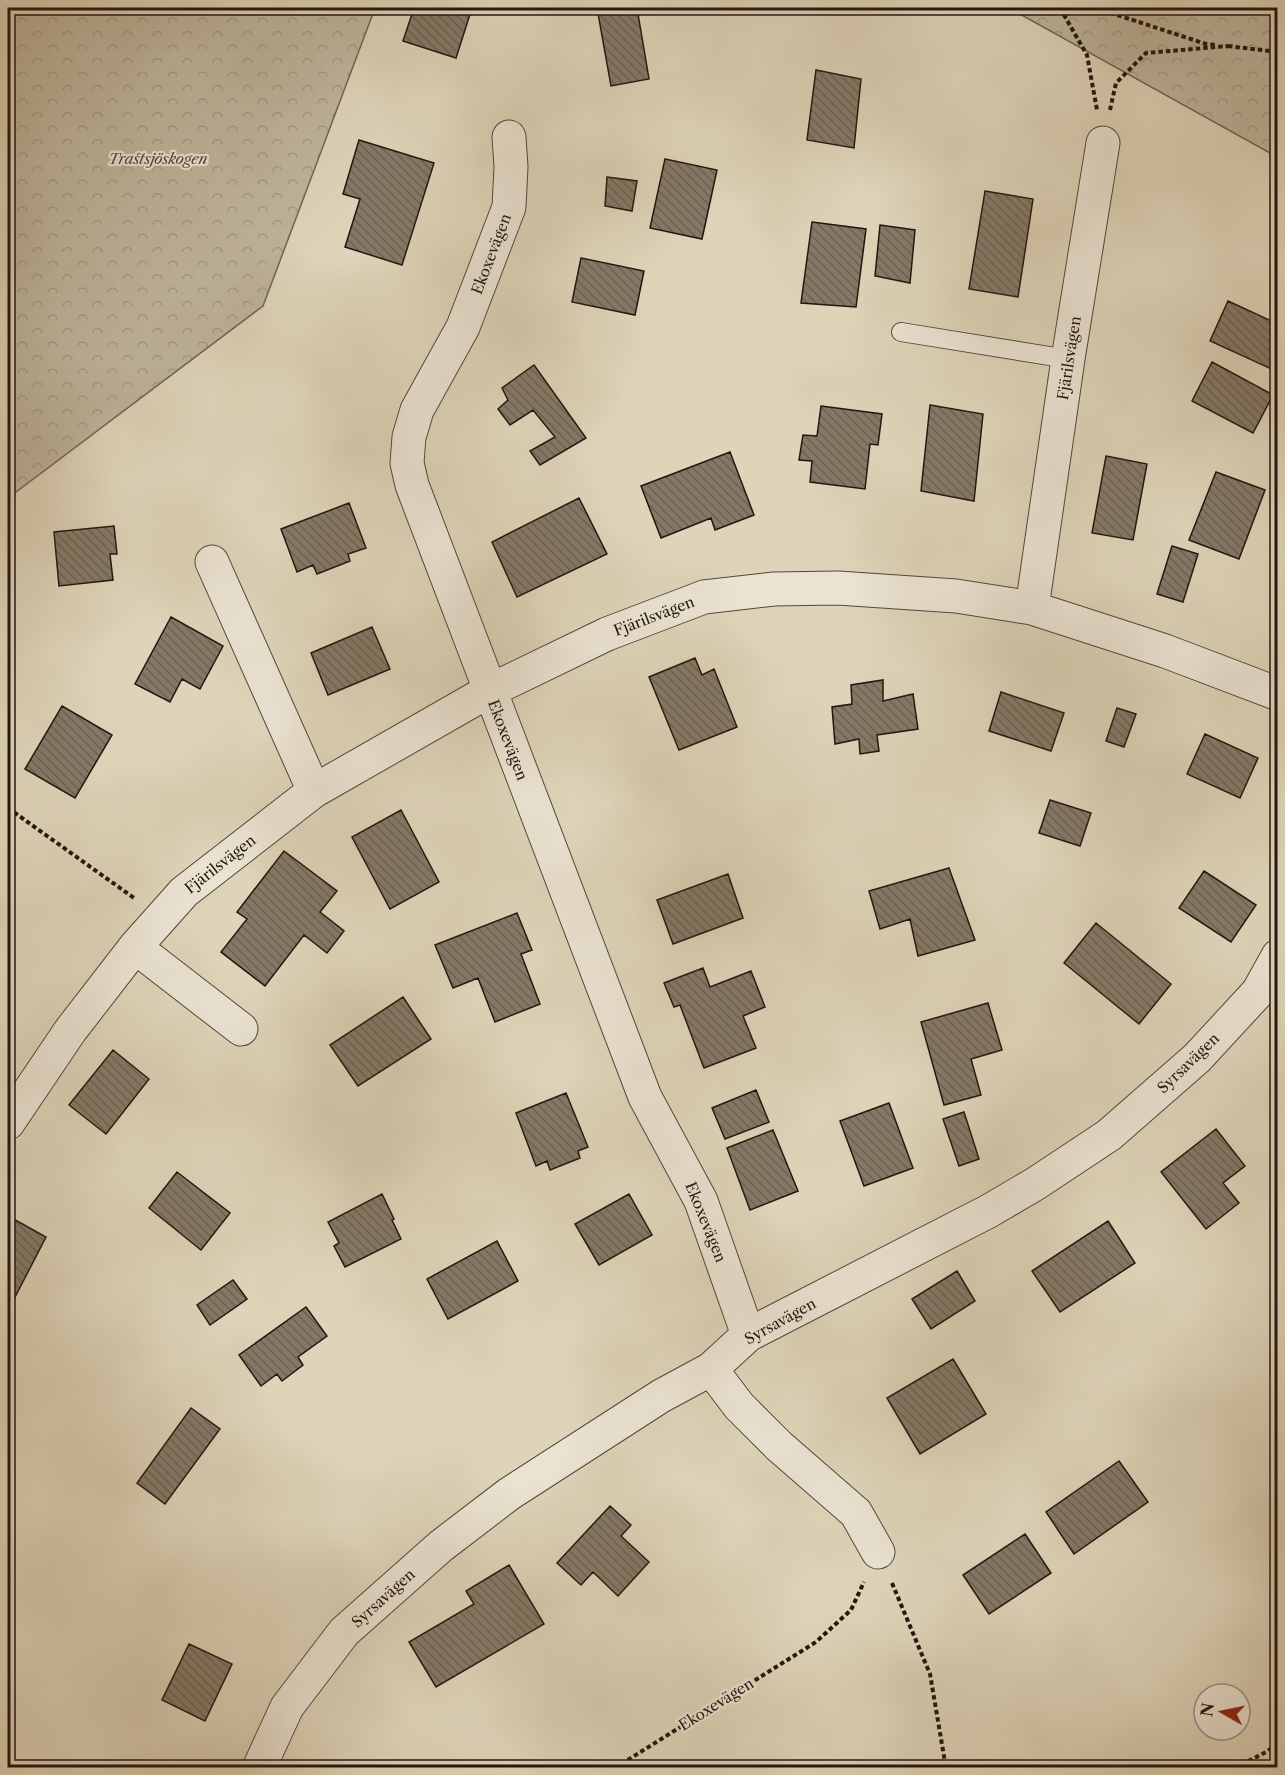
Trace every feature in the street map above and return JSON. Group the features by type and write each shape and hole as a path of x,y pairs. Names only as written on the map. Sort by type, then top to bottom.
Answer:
{"street":[{"name":"Ekoxevägen","path":"509,137 512,176 509,207 463,327 417,410 409,437 407,463 412,485 489,691 645,1097 701,1201 748,1335"},
{"name":"Fjärilsvägen","path":"1032,608 1068,359 1103,143"},
{"path":"212,562 314,791"},
{"name":"Fjärilsvägen","path":"8,1123 70,1031 160,918 184,892 314,791 489,691 607,634 704,597 774,589 838,588 956,596 1032,608 1166,651 1278,694"},
{"path":"135,947 241,1029"},
{"name":"Syrsavägen","path":"259,1767 287,1707 344,1632 441,1546 509,1494 661,1396 711,1369 748,1335 989,1211 1035,1184 1109,1135 1197,1058 1258,992 1278,956"},
{"path":"711,1369 739,1406 779,1446 856,1513 878,1552"}],"lane":[{"path":"902,332 1068,359"}],"path":[{"path":"1060,8 1087,55 1103,143"},
{"path":"1096,8 1206,44 1278,52"},
{"path":"1103,143 1116,83 1146,53 1228,46"},
{"path":"8,808 160,918"},
{"path":"878,1552 930,1674 946,1767"},
{"name":"Ekoxevägen","path":"615,1767 816,1642 851,1610 878,1552"},
{"path":"1234,1767 1268,1751 1278,1742"}],"green space":[{"name":"Trastsjöskogen","path":"8,8 375,8 263,306 8,498"},
{"path":"1009,8 1277,8 1277,157"}],"building":[{"path":"414,8 472,8 456,58 403,41"},
{"path":"597,8 637,8 649,79 611,86"},
{"path":"816,70 861,79 854,148 807,140"},
{"path":"359,140 434,163 402,265 345,247 360,199 343,194"},
{"path":"665,159 717,170 702,239 650,228"},
{"path":"607,177 637,181 632,211 605,206"},
{"path":"985,191 1033,199 1018,297 969,289"},
{"path":"812,222 866,229 856,307 801,303"},
{"path":"880,225 915,230 910,283 875,276"},
{"path":"581,258 644,271 635,315 572,302"},
{"path":"1228,301 1278,324 1278,372 1210,341"},
{"path":"1212,362 1273,395 1253,433 1192,401"},
{"path":"534,365 586,438 540,465 530,451 555,437 533,410 510,425 498,409 508,400 502,388"},
{"path":"930,405 983,414 974,501 921,491"},
{"path":"821,406 882,414 878,445 870,444 865,489 810,482 812,461 799,460 803,435 817,436"},
{"path":"730,452 754,515 715,530 711,518 661,538 641,486"},
{"path":"1106,456 1147,464 1133,540 1092,533"},
{"path":"1216,472 1265,490 1239,559 1189,540"},
{"path":"579,498 607,554 517,597 492,542"},
{"path":"349,503 366,548 348,554 350,561 317,574 313,565 297,572 281,529"},
{"path":"114,526 117,554 110,554 113,580 59,586 54,532"},
{"path":"1172,546 1198,554 1183,602 1157,594"},
{"path":"171,617 223,646 200,689 182,679 170,702 135,684"},
{"path":"372,627 390,669 328,695 311,653"},
{"path":"695,658 702,675 714,669 737,727 679,750 649,677"},
{"path":"883,680 883,701 913,694 918,729 877,735 879,751 860,754 859,739 835,744 832,707 852,704 851,685"},
{"path":"1001,692 1064,713 1051,751 989,731"},
{"path":"62,706 112,735 75,798 25,769"},
{"path":"1117,708 1136,714 1124,747 1106,741"},
{"path":"1205,734 1258,758 1240,798 1187,774"},
{"path":"1050,800 1091,813 1080,846 1039,833"},
{"path":"401,810 439,882 390,909 352,837"},
{"path":"284,851 337,891 320,912 344,931 327,953 304,935 265,986 221,952 247,919 237,912"},
{"path":"949,868 975,940 918,956 910,919 880,929 869,891"},
{"path":"1204,871 1256,905 1231,942 1179,908"},
{"path":"728,874 743,918 673,944 657,900"},
{"path":"517,913 532,950 521,954 540,1004 495,1022 478,978 453,988 435,945"},
{"path":"1096,923 1171,984 1139,1024 1064,963"},
{"path":"703,968 710,987 751,971 765,1007 743,1016 756,1048 704,1068 680,1005 674,1007 664,983"},
{"path":"403,997 431,1039 358,1086 330,1045"},
{"path":"988,1003 1002,1050 971,1059 981,1095 944,1105 921,1022"},
{"path":"113,1050 149,1079 106,1134 69,1105"},
{"path":"756,1090 769,1122 725,1139 712,1108"},
{"path":"566,1093 588,1147 578,1151 580,1158 550,1170 547,1161 536,1166 516,1113"},
{"path":"889,1103 913,1168 864,1186 840,1121"},
{"path":"964,1112 979,1159 959,1166 943,1119"},
{"path":"1216,1129 1245,1166 1223,1183 1239,1203 1206,1229 1161,1172"},
{"path":"773,1130 798,1191 750,1210 727,1148"},
{"path":"177,1172 230,1213 201,1250 149,1208"},
{"path":"382,1194 401,1239 345,1267 334,1246 339,1243 328,1222"},
{"path":"629,1194 652,1235 599,1265 575,1224"},
{"path":"8,1216 46,1237 13,1301 8,1298"},
{"path":"1108,1221 1135,1263 1060,1312 1032,1271"},
{"path":"497,1241 518,1281 448,1319 427,1279"},
{"path":"957,1271 975,1301 931,1329 912,1299"},
{"path":"233,1280 247,1299 210,1325 197,1305"},
{"path":"306,1307 327,1336 298,1357 303,1365 282,1381 277,1374 261,1386 239,1355"},
{"path":"953,1359 986,1414 920,1454 887,1398"},
{"path":"191,1408 220,1429 165,1504 137,1483"},
{"path":"1119,1461 1148,1502 1074,1554 1046,1512"},
{"path":"610,1506 631,1525 621,1536 649,1562 618,1596 593,1572 581,1585 557,1563"},
{"path":"1025,1534 1051,1573 989,1614 963,1575"},
{"path":"509,1565 544,1624 436,1687 409,1642 474,1604 466,1591"},
{"path":"189,1644 232,1664 205,1721 162,1700"}]}
